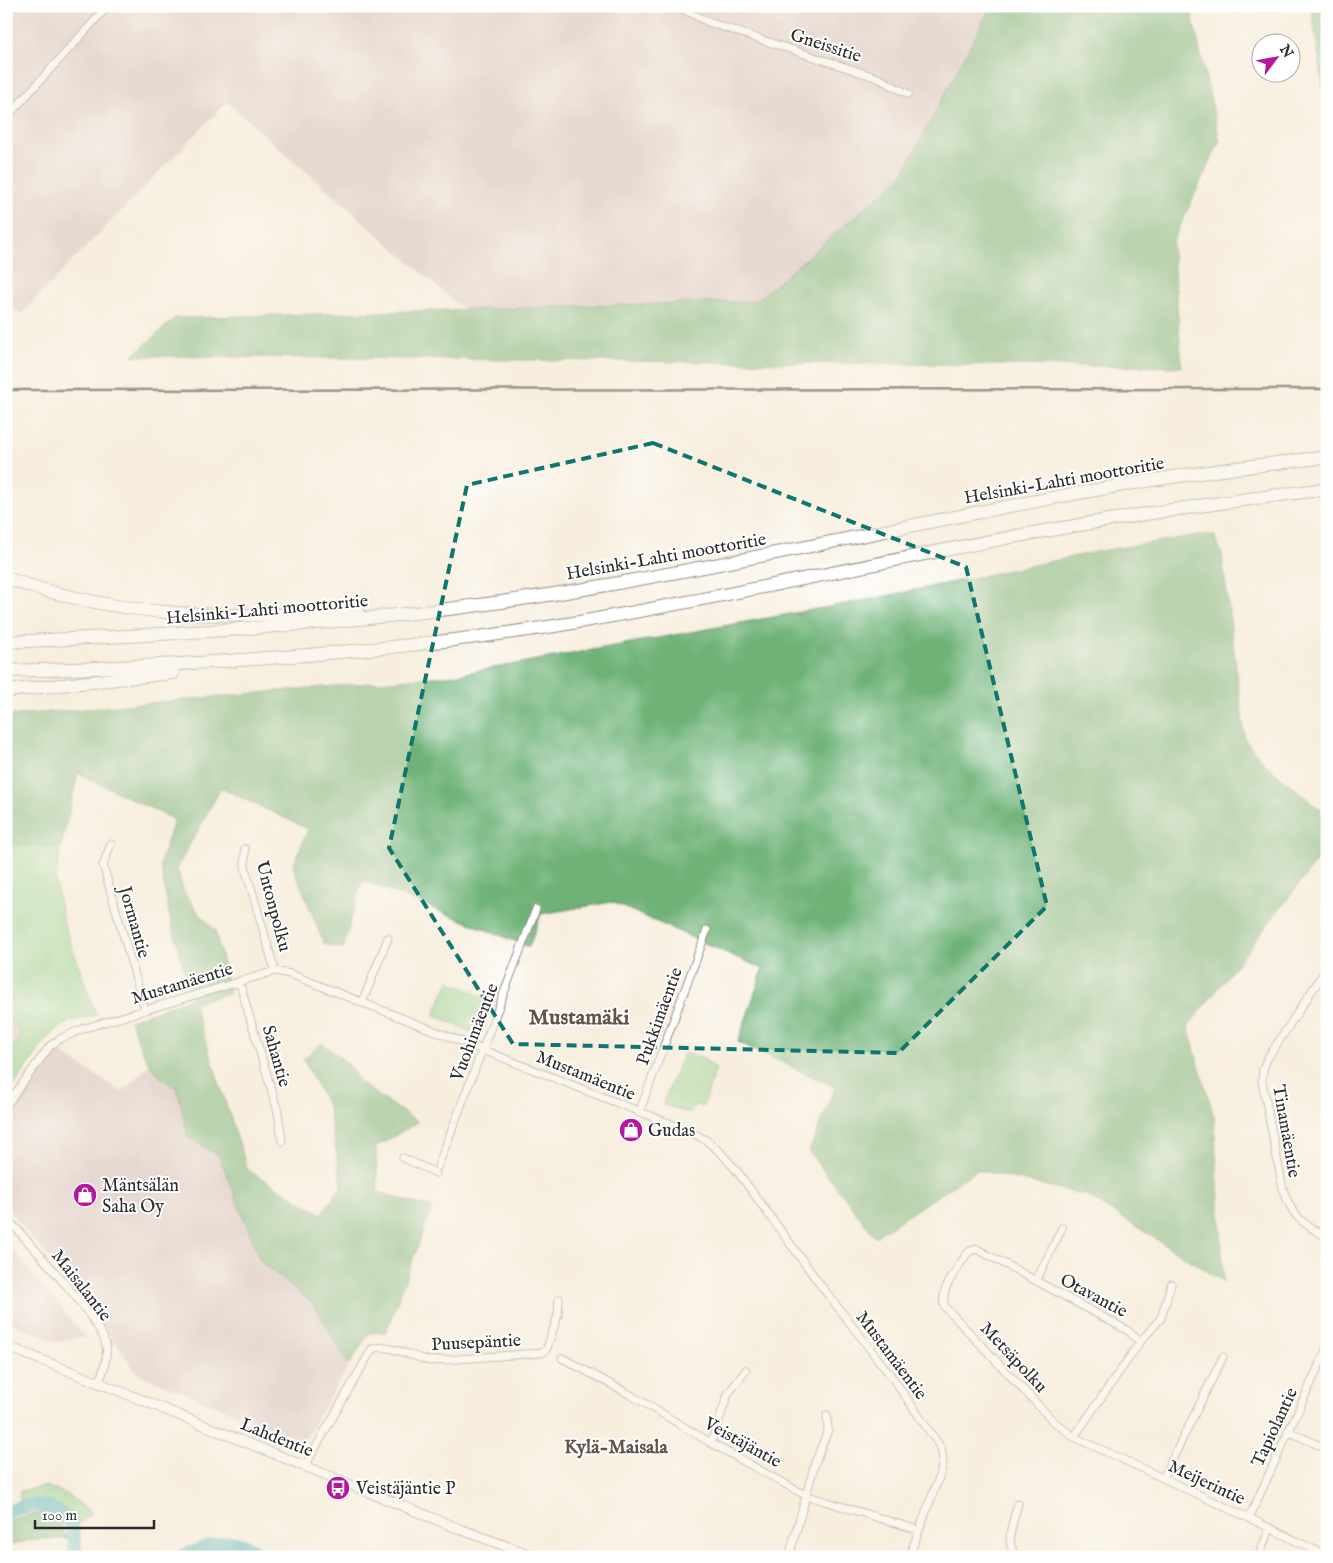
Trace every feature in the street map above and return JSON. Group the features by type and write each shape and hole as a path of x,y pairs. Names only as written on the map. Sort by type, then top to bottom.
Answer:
{"highway":[{"name":"Helsinki-Lahti moottoritie","path":"6,642 156,636 302,625 550,595 646,579 1105,488 1220,470 1327,457"},
{"path":"6,691 431,642 559,625 766,588 1007,538 1135,515 1327,489"},
{"path":"6,578 40,590 87,602 183,615 274,616 361,610 393,615"},
{"path":"6,671 172,665 307,656"}],"main road":[{"name":"Lahdentie","path":"6,1346 462,1530 536,1557"}],"street":[{"path":"6,118 108,6"},
{"name":"Gneissitie","path":"679,7 708,22 878,78 908,94"},
{"name":"Jormantie","path":"111,844 103,865 145,1010"},
{"name":"Untonpolku","path":"245,850 245,867 275,971"},
{"name":"Vuohimäentie","path":"403,1158 437,1170 536,909"},
{"name":"Pukkimäentie","path":"639,1113 707,930"},
{"path":"362,1002 388,938"},
{"name":"Tinamäentie","path":"1327,968 1267,1060 1263,1069 1262,1081 1283,1189 1288,1203 1298,1220 1327,1238"},
{"name":"Mustamäentie","path":"6,1106 50,1046 78,1031 275,971 290,974 639,1113 689,1131 706,1140 721,1152 737,1171 819,1283 894,1380 941,1448 943,1460 941,1472 908,1557"},
{"name":"Sahantie","path":"239,981 278,1112 282,1140"},
{"name":"Maisalantie","path":"6,1217 95,1321 106,1346 104,1368 99,1383"},
{"path":"1036,1281 1062,1228"},
{"name":"Otavantie","path":"944,1291 966,1255 973,1250 977,1250 1127,1330 1140,1342"},
{"path":"1074,1437 1140,1342 1161,1318 1171,1284"},
{"name":"Metsäpolku","path":"944,1291 943,1301 945,1307 1053,1420 1074,1437"},
{"name":"Puusepäntie","path":"305,1466 372,1349 386,1347 415,1358 430,1361 541,1353 547,1348 558,1315 559,1299"},
{"name":"Tapiolantie","path":"1248,1518 1327,1348"},
{"path":"1163,1478 1223,1357"},
{"name":"Veistäjäntie","path":"562,1358 806,1495 918,1530"},
{"path":"711,1443 728,1394 746,1370"},
{"path":"788,1557 815,1463 828,1430 827,1415"},
{"path":"1288,1431 1327,1449"},
{"name":"Meijerintie","path":"1074,1437 1327,1556"},
{"path":"1017,1557 1011,1550 1009,1541 1018,1503"},
{"path":"1258,1557 1270,1528"}],"highlighted area":[{"path":"653,443 966,567 1047,906 898,1053 513,1044 389,848 467,485"}],"shaded area":[{"path":"6,6 991,6 901,177 756,301 464,310 227,102 21,314 6,301"},
{"path":"6,1014 22,1036 6,1057"},
{"path":"55,1049 122,1092 149,1065 163,1081 177,1088 188,1136 219,1156 261,1262 314,1305 349,1365 304,1441 138,1374 73,1285 6,1208 6,1120"},
{"path":"6,1241 85,1337 57,1342 6,1321"}],"green space":[{"path":"991,6 1190,6 1220,141 1172,243 1182,367 132,356 175,318 756,301 901,177"},
{"path":"1311,6 1327,6 1327,114"},
{"path":"1198,535 1214,535 1222,555 1245,740 1266,765 1327,815 1327,848 1188,1027 1214,1117 1224,1282 1086,1195 977,1170 875,1237 809,1152 835,1087 738,1042 763,969 612,902 541,914 529,947 362,880 343,949 324,944 293,866 308,829 221,788 177,868 184,892 199,913 215,930 230,993 193,1003 248,1170 322,1214 342,1185 328,1107 303,1059 322,1043 349,1065 360,1083 418,1122 376,1147 378,1192 432,1208 386,1332 369,1333 349,1365 314,1305 261,1262 219,1156 188,1137 177,1088 158,1075 152,1068 146,1059 130,1020 192,998 170,918 160,864 174,820 78,773 61,846 18,845 6,842 6,716 455,675 877,598 1100,551"},
{"path":"6,842 18,845 61,846 55,879 63,921 96,1015 69,1022 48,1037 6,1097 6,1057 22,1036 6,1014"},
{"path":"449,981 486,998 471,1032 434,1015"},
{"path":"684,1053 701,1057 716,1068 703,1107 694,1104 690,1114 662,1104"},
{"path":"46,1486 67,1494 92,1513 79,1523 67,1510 53,1503 38,1500 20,1500 20,1491"},
{"path":"31,1514 47,1514 60,1524 68,1539 34,1539 6,1547 6,1521"}],"waterway":[{"path":"6,1512 26,1506 38,1505 60,1514 72,1526 77,1557"},
{"path":"180,1557 222,1543 242,1544 263,1557"}],"railway":[{"path":"6,390 1327,389"}],"place":[{"name":"Gudas","path":"631,1130"},
{"name":"Mäntsälän Saha Oy","path":"85,1195"},
{"name":"Veistäjäntie P","path":"338,1488"}],"district":[{"name":"Mustamäki","path":"579,1016"},
{"name":"Kylä-Maisala","path":"616,1446"}]}
